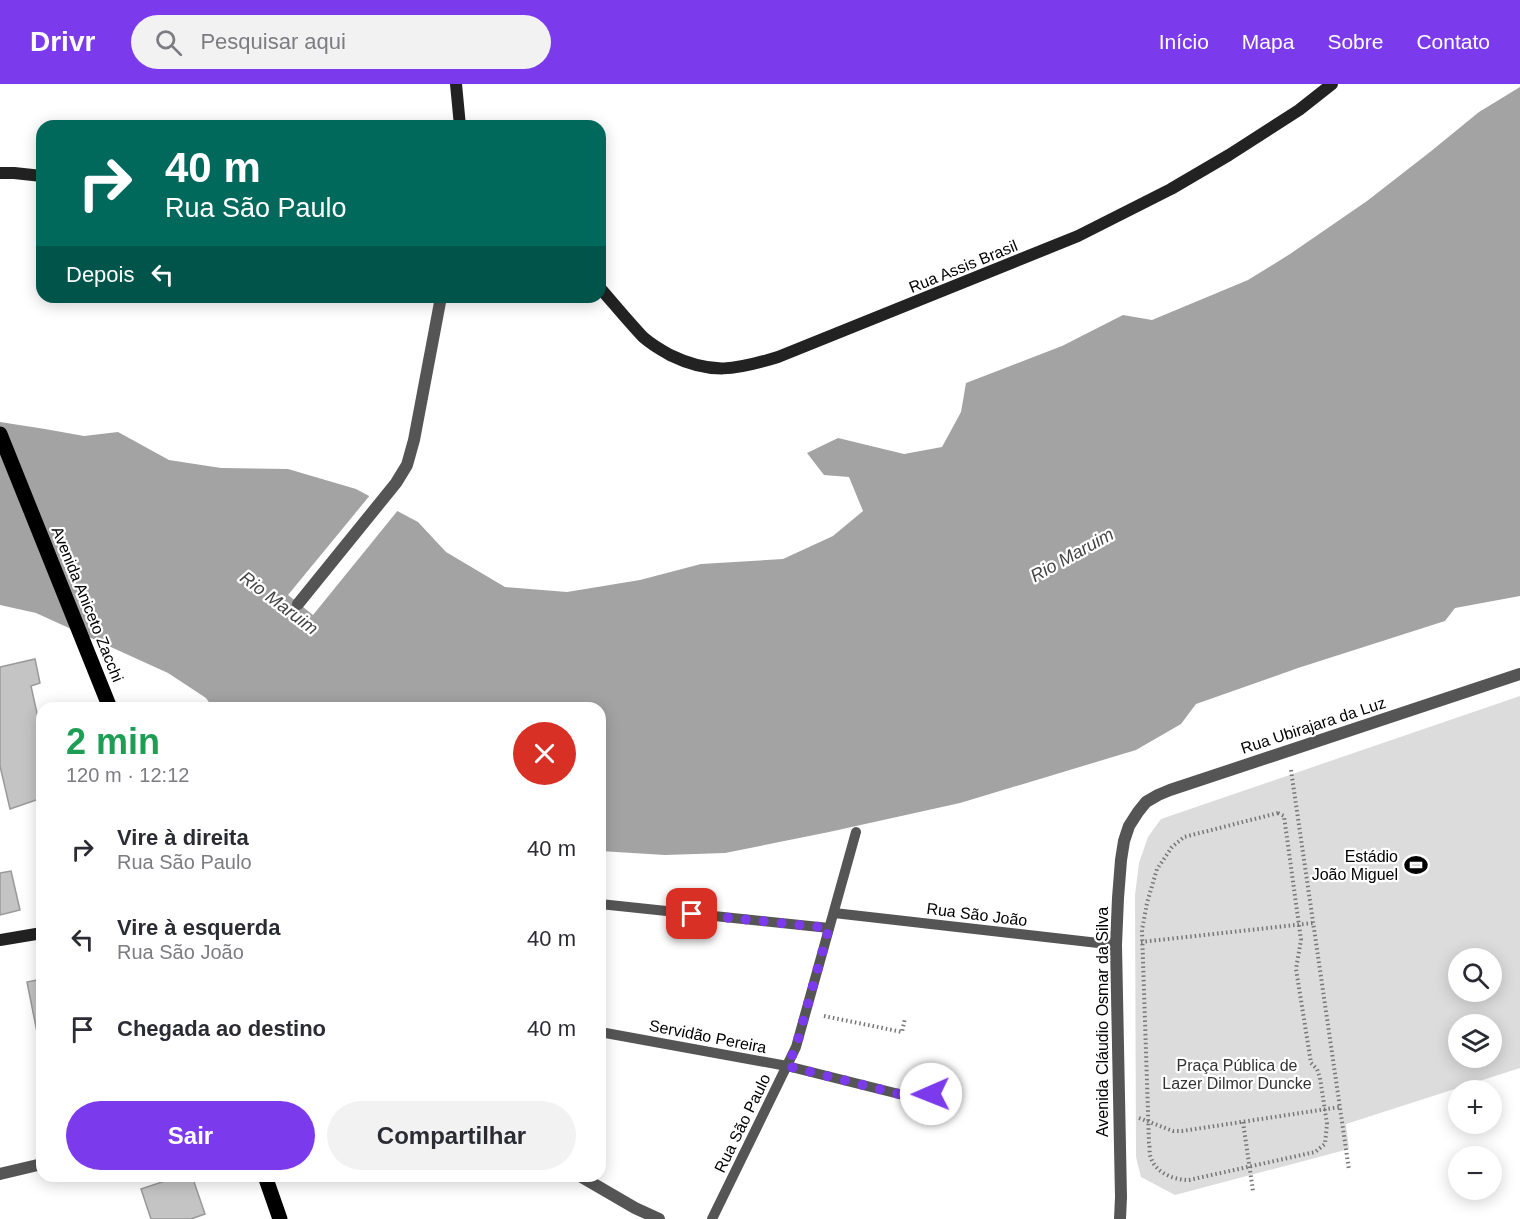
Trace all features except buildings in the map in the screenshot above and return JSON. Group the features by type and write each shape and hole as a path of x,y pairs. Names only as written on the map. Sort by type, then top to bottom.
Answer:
{"main road":[{"name":"Avenida Aniceto Zacchi","path":"0,434 108,702"},
{"path":"267,1182 280,1219"}],"street":[{"path":"456,84 459,120"},
{"name":"Rua Assis Brasil","path":"606,295 644,338 663,351 700,367 722,369 747,367 789,353 1078,236 1171,189 1229,155 1299,110 1332,84"},
{"path":"0,173 36,175"},
{"path":"298,604 396,483 407,465 414,440 440,303"},
{"name":"Rua Ubirajara da Luz","path":"1129,826 1146,802 1158,795 1520,674"},
{"name":"Avenida Cláudio Osmar da Silva","path":"1120,1219 1116,945 1121,860 1129,826"},
{"path":"0,940 36,934"},
{"path":"0,1174 36,1165"},
{"path":"590,1182 659,1219"}],"lane":[{"name":"Rua São Paulo","path":"712,1219 796,1047 856,832"},
{"path":"606,905 829,928"},
{"name":"Rua São João","path":"834,913 1116,945"},
{"name":"Servidão Pereira","path":"606,1033 787,1066 911,1097 931,1094 951,1087"}],"path":[{"path":"1288,751 1349,1170"},
{"path":"1278,813 1284,816 1299,924 1301,940 1296,969 1311,1063 1317,1069 1320,1078 1327,1124 1325,1144 1315,1152 1189,1180 1176,1180 1162,1172 1151,1160 1148,1121 1142,930 1157,870 1172,848 1184,837 1278,813"},
{"path":"1116,945 1313,923"},
{"path":"806,1012 902,1032 905,1018"},
{"path":"1119,1110 1173,1131 1182,1131 1340,1107"},
{"path":"1243,1122 1253,1191"}],"green space":[{"name":"Praça Pública de Lazer Dilmor Duncke","path":"1520,696 1520,1068 1483,1080 1448,1080 1448,1091 1346,1124 1349,1149 1175,1195 1141,1177 1136,1157 1135,895 1139,863 1148,837 1161,819"}],"water":[{"name":"Rio Maruim","path":"1520,87 1520,596 1455,608 1445,621 1298,668 1196,704 1181,724 1136,750 960,803 725,853 665,855 606,851 606,702 209,702 168,673 36,613 0,605 0,422 84,436 118,432 169,460 221,468 288,469 356,489 418,522 446,552 505,587 567,592 640,580 701,564 783,559 833,536 863,511 849,477 824,475 807,453 838,438 904,454 942,447 961,412 966,383 1062,346 1123,315 1152,320 1248,280 1367,201 1479,112"}],"pier":[{"path":"371,494 399,509 313,615 288,595"}],"place":[{"name":"Estádio João Miguel","path":"1416,865"}],"route":[{"path":"692,914 829,928 796,1047 787,1066 911,1097 931,1094"}]}
